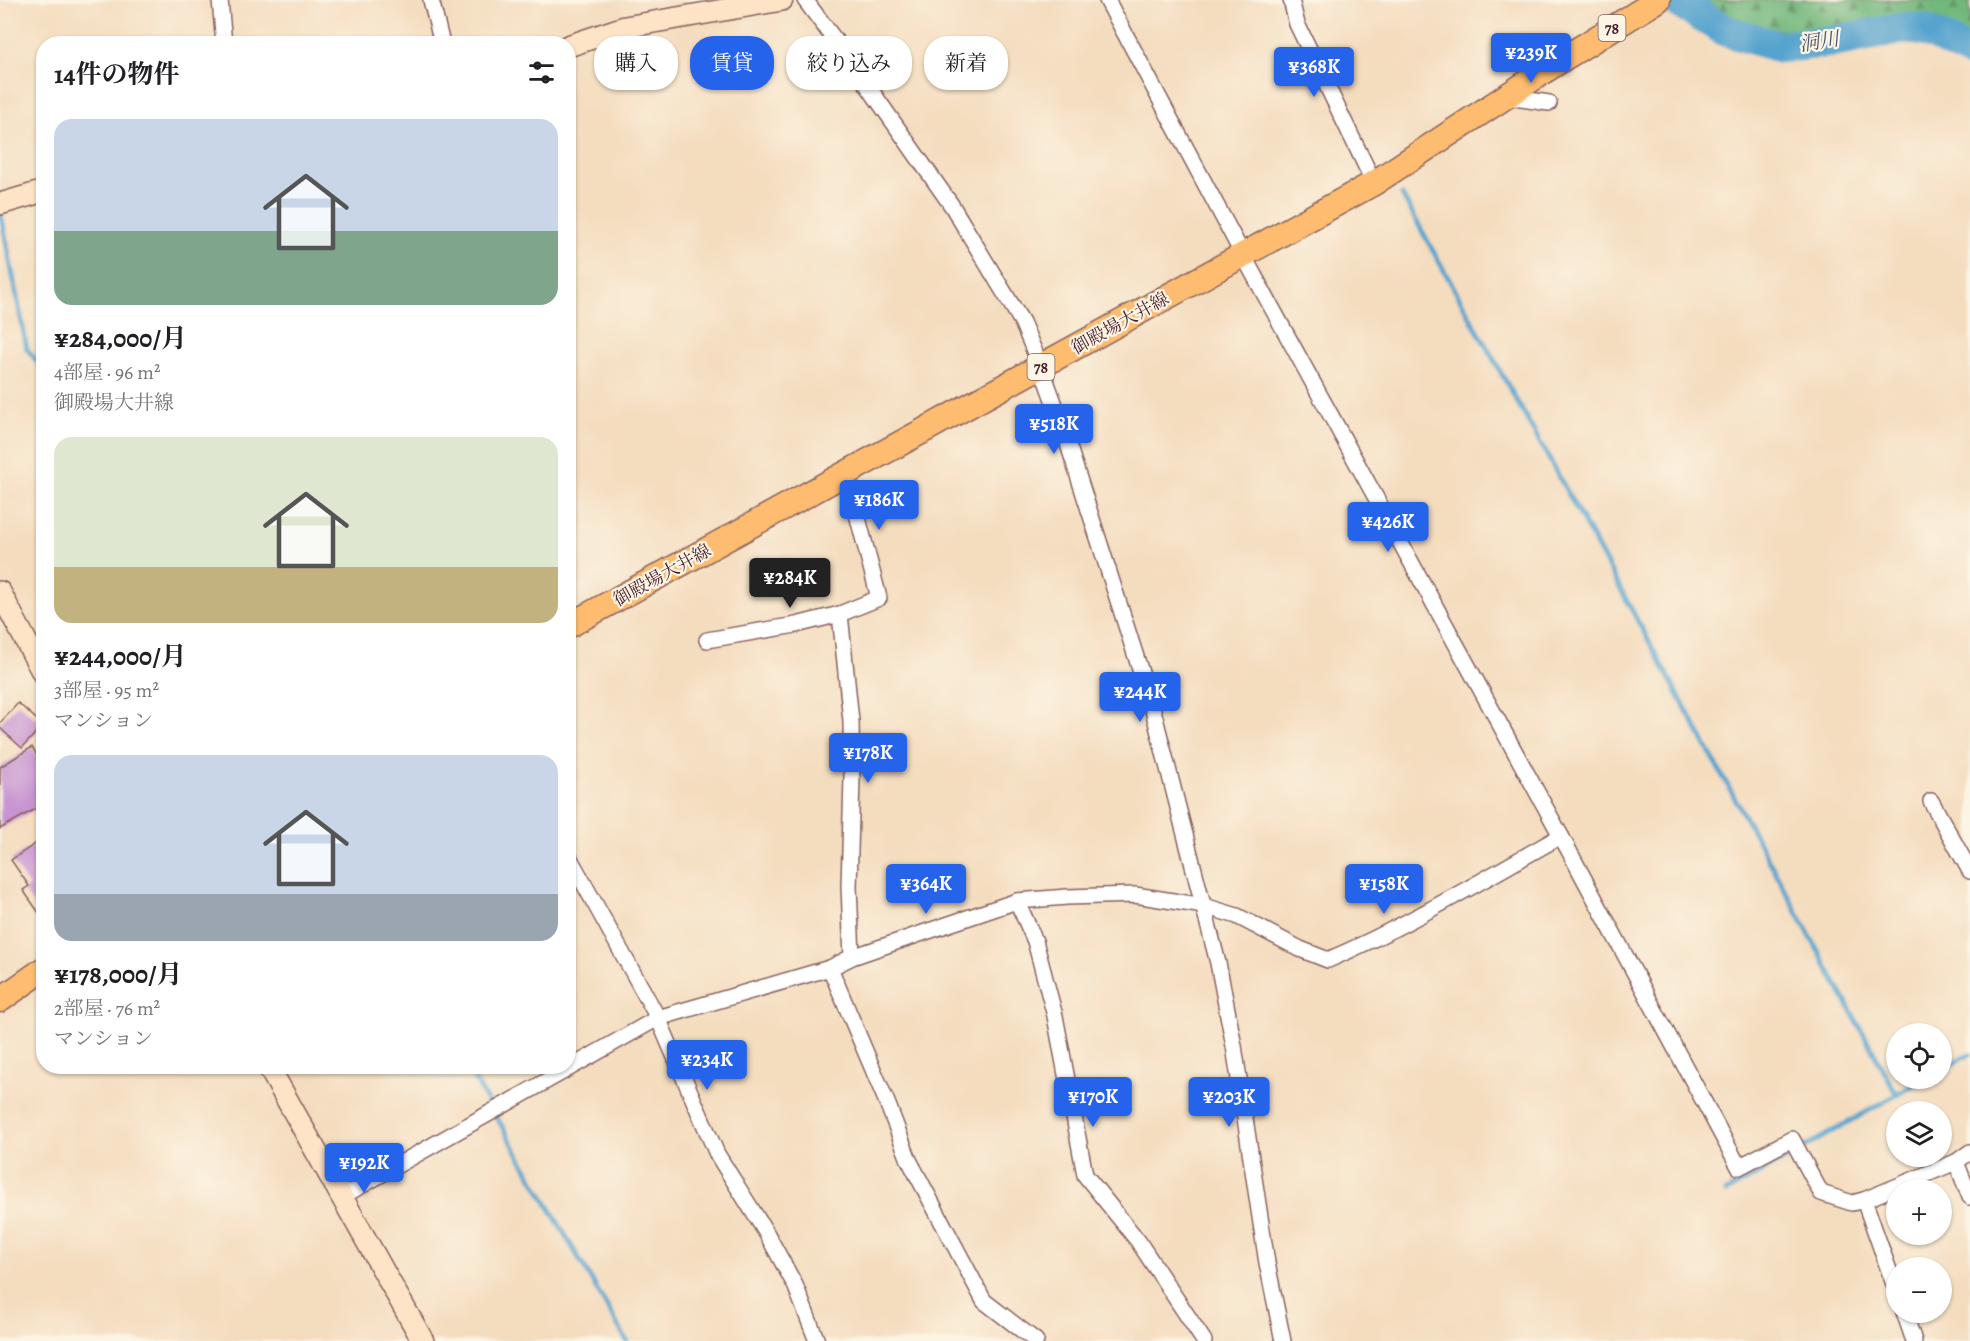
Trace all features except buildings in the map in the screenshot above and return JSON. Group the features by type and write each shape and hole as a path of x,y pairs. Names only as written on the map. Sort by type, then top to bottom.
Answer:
{"main road":[{"name":"御殿場大井線","path":"576,622 1374,183 1566,57 1658,0"},
{"path":"0,1000 36,975"}],"street":[{"path":"220,0 223,36"},
{"path":"431,0 440,36"},
{"path":"576,43 625,27 782,0"},
{"path":"805,0 952,206 1022,322 1059,416 1153,710 1218,963 1234,1046 1267,1263 1283,1341"},
{"path":"1107,0 1738,1167 1792,1139 1821,1193 1852,1203 1956,1162 1970,1152"},
{"path":"1291,0 1297,24 1374,183"},
{"path":"1507,97 1549,103"},
{"path":"0,204 36,193"},
{"path":"707,640 796,625 840,614 879,598 853,499 843,476"},
{"path":"0,592 36,660"},
{"path":"840,614 851,721 849,888 852,957"},
{"path":"1931,801 1970,871"},
{"path":"576,1065 658,1018 830,968 852,957 1017,901 1135,895 1204,906 1237,916 1300,949 1328,960 1355,949 1402,924 1561,836"},
{"path":"576,869 658,1018 717,1154 795,1285 817,1341"},
{"path":"1017,901 1035,941 1055,1016 1085,1175 1138,1241 1204,1341"},
{"path":"830,968 909,1160 984,1301 1036,1341"},
{"path":"273,1074 423,1341"},
{"path":"343,1197 559,1074"},
{"path":"1956,1162 1970,1197"},
{"path":"1864,1200 1886,1262"},
{"path":"1908,1323 1914,1341"}],"green space":[{"path":"1696,0 1970,0 1970,39 1916,17 1802,34 1740,24"}],"waterway":[{"name":"洞川","path":"1674,0 1726,31 1780,47 1837,41 1904,28 1924,30 1970,52"},
{"path":"1402,195 1897,1095"},
{"path":"0,209 27,349 36,360"},
{"path":"1952,1064 1970,1054"},
{"path":"472,1074 627,1341"},
{"path":"1726,1192 1907,1089"}]}
